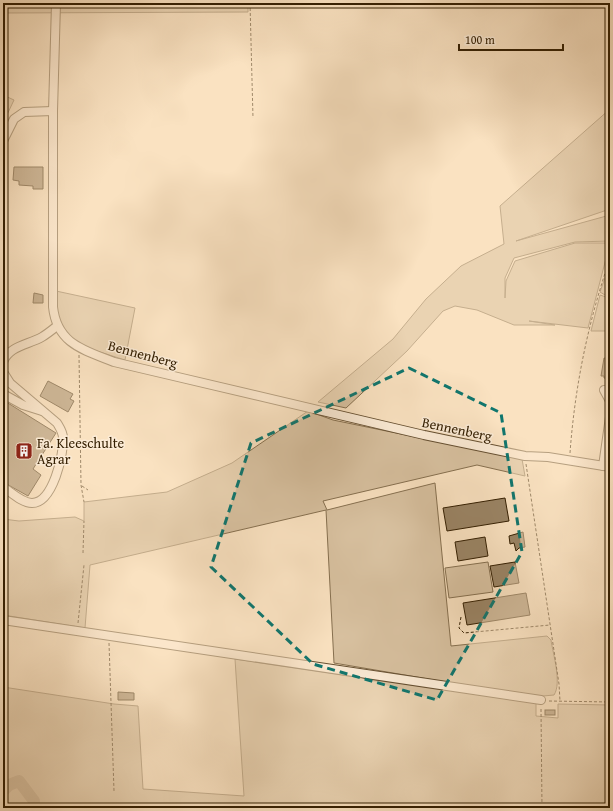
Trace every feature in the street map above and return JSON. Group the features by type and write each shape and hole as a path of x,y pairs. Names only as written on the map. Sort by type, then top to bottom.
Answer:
{"street":[{"name":"Bennenberg","path":"56,3 53,111 53,307 57,326 72,344 79,349 114,362 424,435 525,456 548,457 607,466"},
{"path":"3,141 14,119 24,112 53,111"},
{"path":"3,362 9,352 14,348 44,336 57,326"},
{"path":"3,372 10,383 58,424 63,437 62,447 52,486 43,498 34,503 24,500 3,487"},
{"path":"604,390 610,401"},
{"path":"3,394 23,405 44,411"},
{"path":"607,466 610,417"},
{"path":"3,620 541,700"}],"path":[{"path":"250,3 253,118"},
{"path":"569,460 573,413 583,351 598,294 610,258"},
{"path":"79,349 81,485 84,502"},
{"path":"525,456 560,684 560,701"},
{"path":"81,485 88,490"},
{"path":"83,553 84,521"},
{"path":"76,631 84,565"},
{"path":"461,617 459,628 464,633 550,625"},
{"path":"109,636 114,791"},
{"path":"542,808 541,700 610,702"}],"highlighted area":[{"path":"409,368 501,413 522,552 437,700 313,664 211,567 251,443"}],"shaded area":[{"path":"3,3 248,3 248,12 3,13"},
{"path":"3,95 14,100 4,121 3,121"},
{"path":"610,109 610,209 516,241 610,215 610,241 575,242 514,258 505,278 505,298 506,281 515,261 575,243 610,243 588,328 529,321 555,325 514,325 477,310 455,306 443,311 407,351 346,408 318,402 393,339 426,299 461,266 504,244 500,206"},
{"path":"607,272 610,272 610,293 605,295 600,292"},
{"path":"56,291 135,308 125,360 81,346 68,334 56,316"},
{"path":"600,295 606,297 610,296 610,331 591,331"},
{"path":"308,411 333,420 522,459 525,476 477,465 323,501 327,510 435,483 451,646 547,636 551,640 557,676 554,695 543,696 499,691 334,663 326,510 90,565 85,628 3,615 3,519 19,521 75,517 84,521 84,502 167,492 232,463"},
{"path":"488,562 493,592 449,598 445,568"},
{"path":"235,659 536,703 536,716 558,718 558,704 610,705 610,808 3,808 3,687 114,704 138,706 143,789 244,796"}],"building":[{"path":"14,167 43,167 43,189 33,189 33,186 19,185 19,181 13,180"},
{"path":"34,293 43,295 43,303 33,303"},
{"path":"604,358 610,359 609,379 601,376"},
{"path":"48,381 73,394 70,399 74,401 68,412 40,396"},
{"name":"Fa. Kleeschulte Agrar","path":"3,400 56,433 33,469 41,475 28,496 3,482"},
{"path":"505,498 509,521 447,531 443,508"},
{"path":"523,532 525,547 519,548 516,551 514,543 510,544 509,536"},
{"path":"485,537 488,556 458,561 455,542"},
{"path":"515,562 519,583 494,587 490,566"},
{"path":"526,593 530,615 467,625 463,603"},
{"path":"118,692 134,693 134,700 118,700"},
{"path":"545,710 555,710 555,715 545,715"}],"waterway":[{"path":"3,791 9,785 19,781 34,801 34,808"}],"place":[{"name":"Fa. Kleeschulte Agrar","path":"24,451"}]}
